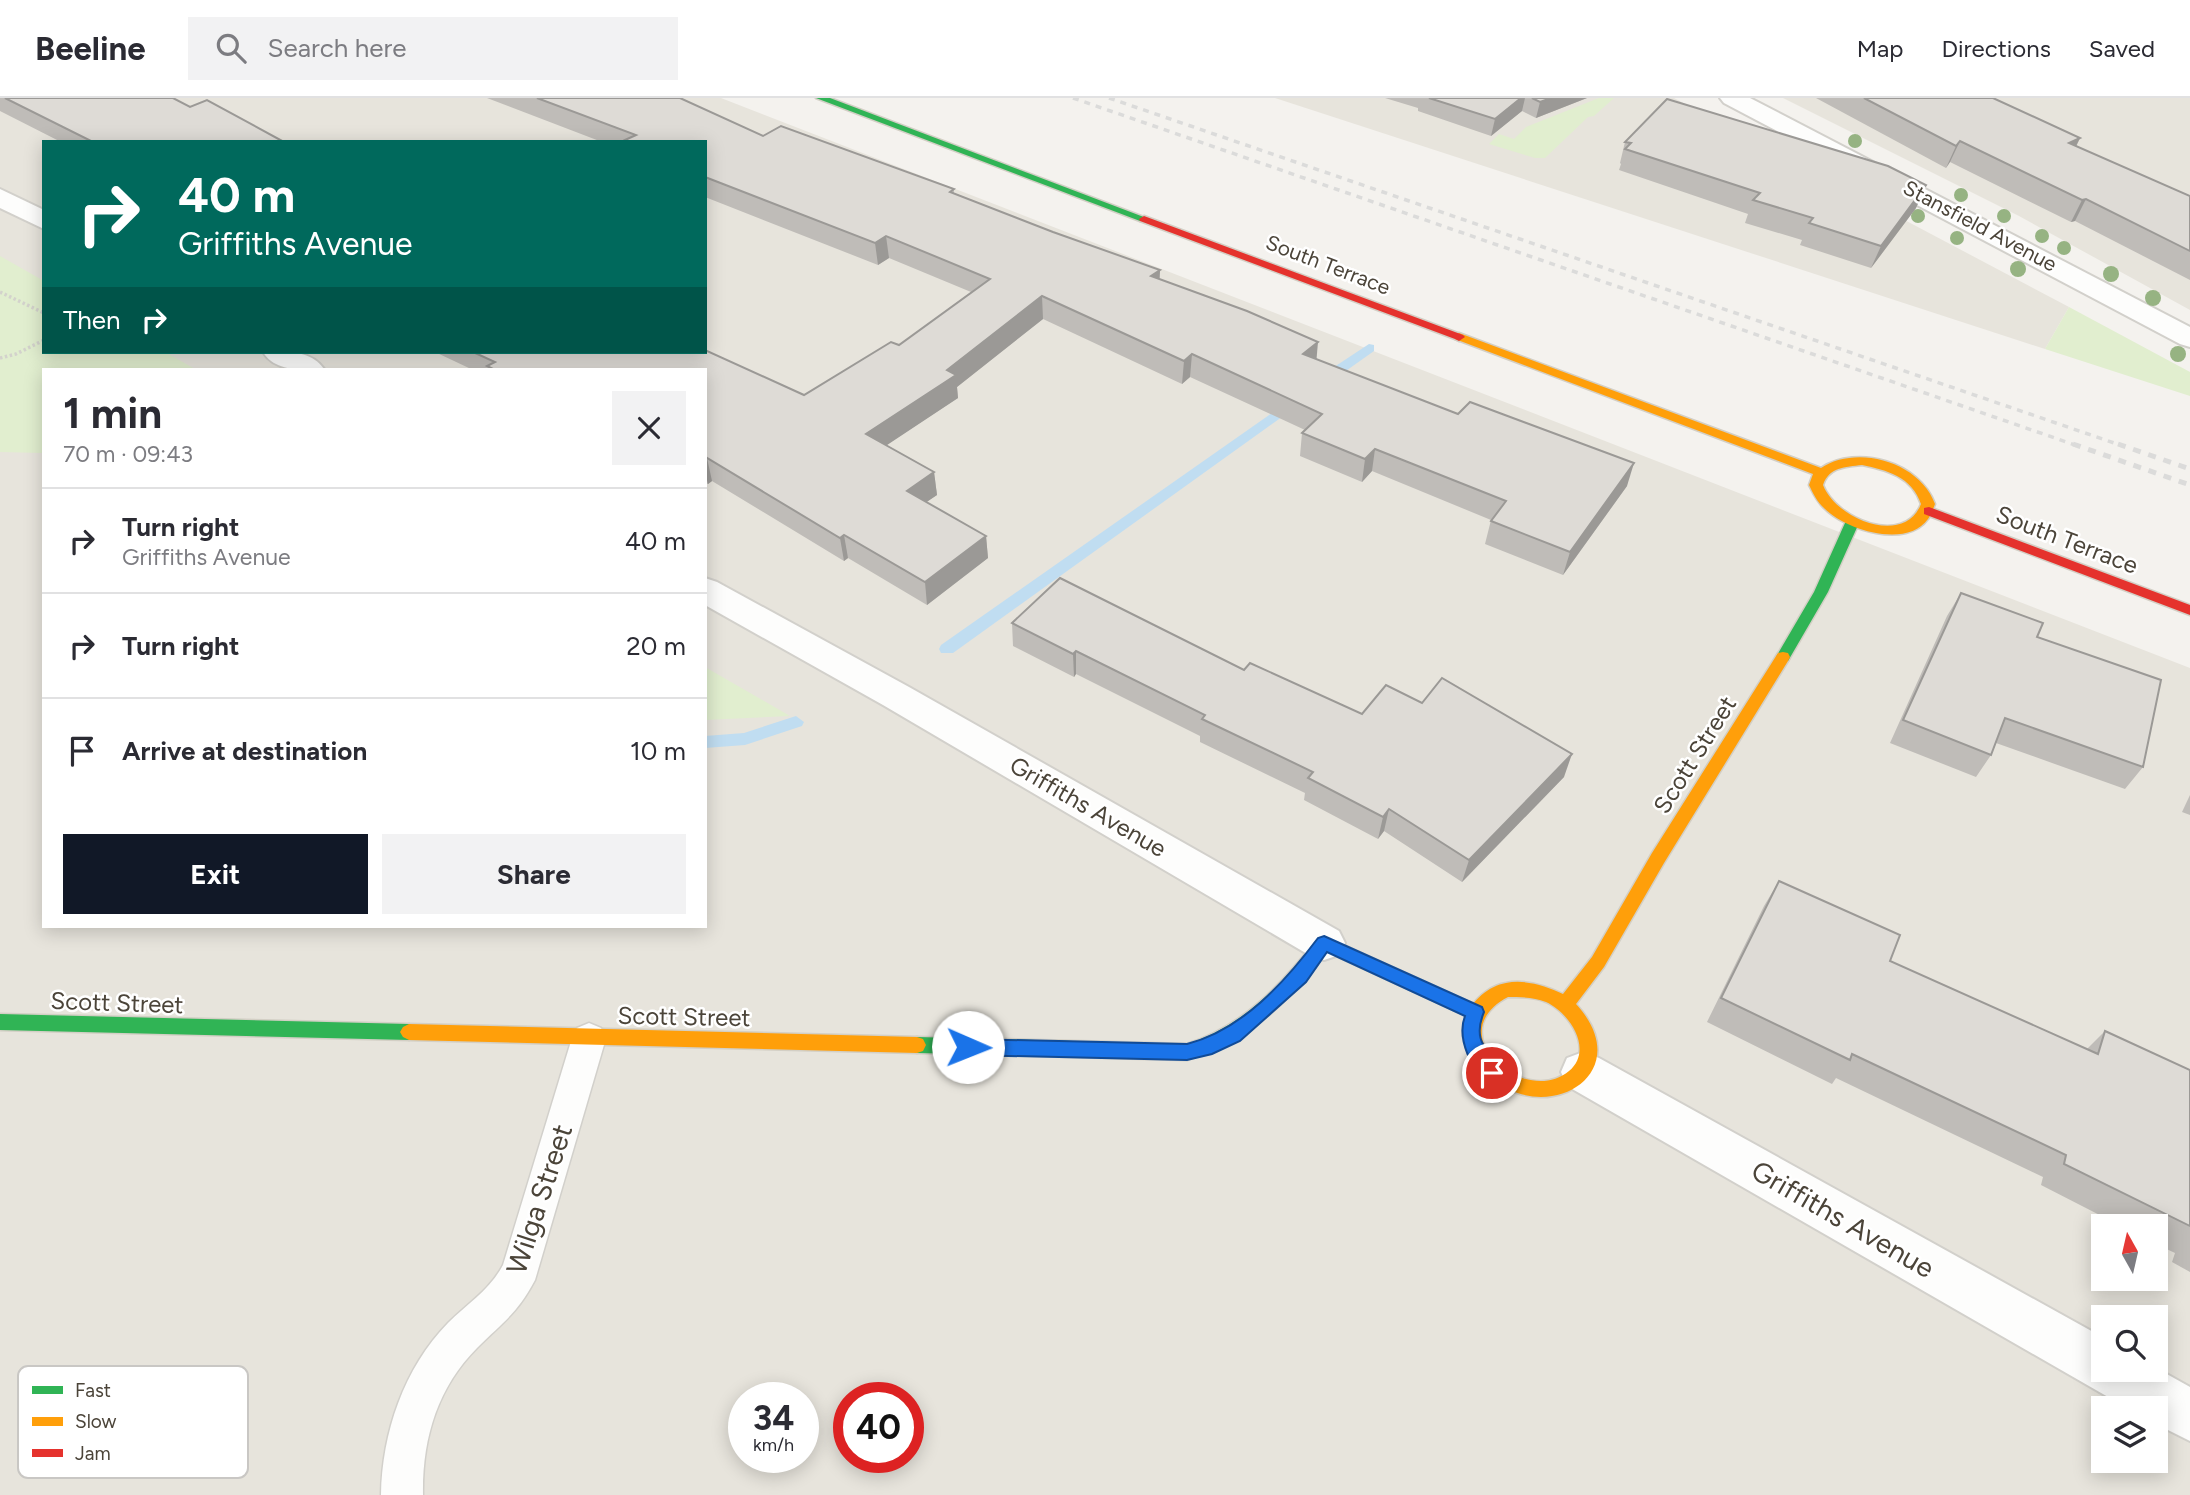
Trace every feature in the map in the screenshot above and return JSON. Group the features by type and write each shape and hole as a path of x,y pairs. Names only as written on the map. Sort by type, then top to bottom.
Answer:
{"street":[{"name":"South Terrace","path":"821,98 1820,472"},
{"name":"Stansfield Avenue","path":"1732,98 2190,338"},
{"path":"0,197 42,220"},
{"path":"281,354 307,368"},
{"path":"1861,461 1896,470 1922,489 1928,501 1928,511 1922,521 1892,530 1852,523 1824,504 1816,492 1816,481 1820,472 1830,465 1861,461"},
{"name":"South Terrace","path":"1928,511 2190,610"},
{"name":"Scott Street","path":"1565,1005 1598,962 1658,858 1780,663 1821,592 1852,523"},
{"name":"Griffiths Avenue","path":"707,591 1324,943 1475,1012"},
{"name":"Scott Street","path":"0,1022 1187,1052 1212,1046 1234,1035 1299,976 1324,943"},
{"path":"1506,990 1537,991 1565,1005 1584,1025 1589,1040 1590,1055 1583,1072 1566,1086 1546,1090 1521,1088 1505,1081 1492,1073 1479,1059 1471,1038 1475,1012 1484,1002 1506,990"},
{"name":"Griffiths Avenue","path":"1583,1072 2091,1359"},
{"path":"2131,1382 2190,1416"}],"lane":[{"name":"Wilga Street","path":"402,1495 403,1466 410,1432 422,1394 437,1364 462,1335 507,1294 522,1267 589,1038"}],"path":[{"path":"0,292 42,312"},
{"path":"0,358 16,354 42,341"}],"shaded area":[{"path":"0,98 721,98 2190,668 2190,1495 0,1495"},
{"path":"1275,98 1674,98 2069,307 2045,349"},
{"path":"1783,98 2190,98 2190,310 2019,216"}],"green space":[{"path":"1599,98 1614,98 1594,116 1588,117 1545,158 1535,158 1489,144 1499,134 1514,139 1526,127"},
{"path":"0,256 42,280 42,354 169,354 193,368 42,368 42,453 0,452"},
{"path":"2069,307 2190,372 2190,396 2045,349"},
{"path":"707,668 790,716 707,720"}],"building":[{"path":"5,98 173,98 190,107 207,100 280,140 89,140"},
{"path":"537,98 680,98 763,136 781,126 954,189 950,192 1160,270 1151,276 1247,311 1318,342 1303,354 1458,414 1470,402 1634,463 1570,552 1491,521 1506,501 1375,449 1365,459 1302,433 1322,414 1192,354 1184,361 1042,296 947,370 956,375 866,434 934,472 907,491 986,536 925,582 844,535 840,538 707,458 707,368 491,368 487,366 495,362 477,354 707,354 707,351 804,395 891,342 899,345 990,279 886,236 875,243 707,178 707,140 625,140 636,135"},
{"path":"1429,98 1521,98 1495,119"},
{"path":"1532,98 1551,98 1540,102"},
{"path":"1864,98 1993,98 2080,138 2069,143 2190,196 2190,251 1960,141 1956,146"},
{"path":"1667,99 1888,166 1926,185 1881,246 1809,223 1813,218 1753,200 1760,193 1625,149 1631,143 1625,142"},
{"path":"1060,578 1244,670 1250,663 1362,714 1386,685 1422,703 1442,678 1572,754 1469,860 1389,809 1383,817 1308,778 1313,772 1202,719 1205,715 1076,651 1073,654 1012,623"},
{"path":"1961,593 2043,623 2037,637 2161,680 2143,767 2005,718 1991,755 1903,720"},
{"path":"1779,881 1900,935 1890,961 2098,1054 2105,1031 2190,1070 2190,1226 2064,1164 2066,1155 1852,1054 1850,1060 1721,998"}],"waterway":[{"path":"1321,382 1369,348"},
{"path":"947,649 1292,403"},
{"path":"707,742 745,739 796,722"}],"railway":[{"path":"1073,98 2078,446"},
{"path":"1109,98 2123,446"},
{"path":"2073,444 2190,485"},
{"path":"2118,444 2190,469"}],"traffic: fast":[{"path":"821,98 1144,219"},
{"path":"1783,657 1821,592 1852,523"},
{"path":"917,1045 1187,1052 1209,1045 1247,1024 1280,995 1324,943 1475,1012"},
{"path":"0,1022 409,1032"}],"traffic: slow":[{"path":"1459,337 1820,472"},
{"path":"1862,461 1893,469 1919,485 1928,504 1923,517 1913,525 1887,530 1872,528 1845,518 1828,506 1816,485 1820,474 1834,465 1862,461"},
{"path":"1565,1005 1598,962 1658,858 1783,657"},
{"path":"1506,990 1533,991 1548,995 1568,1008 1583,1028 1589,1050 1587,1061 1581,1072 1563,1087 1542,1091 1520,1087 1499,1076 1483,1060 1473,1041 1472,1022 1483,1004 1506,990"},
{"path":"409,1032 917,1045"}],"traffic: jam":[{"path":"1144,219 1459,337"},
{"path":"1929,511 2190,610"}],"route":[{"path":"968,1047 1187,1052 1212,1046 1234,1035 1299,976 1324,943 1475,1012 1471,1038 1479,1059 1492,1073"}]}
